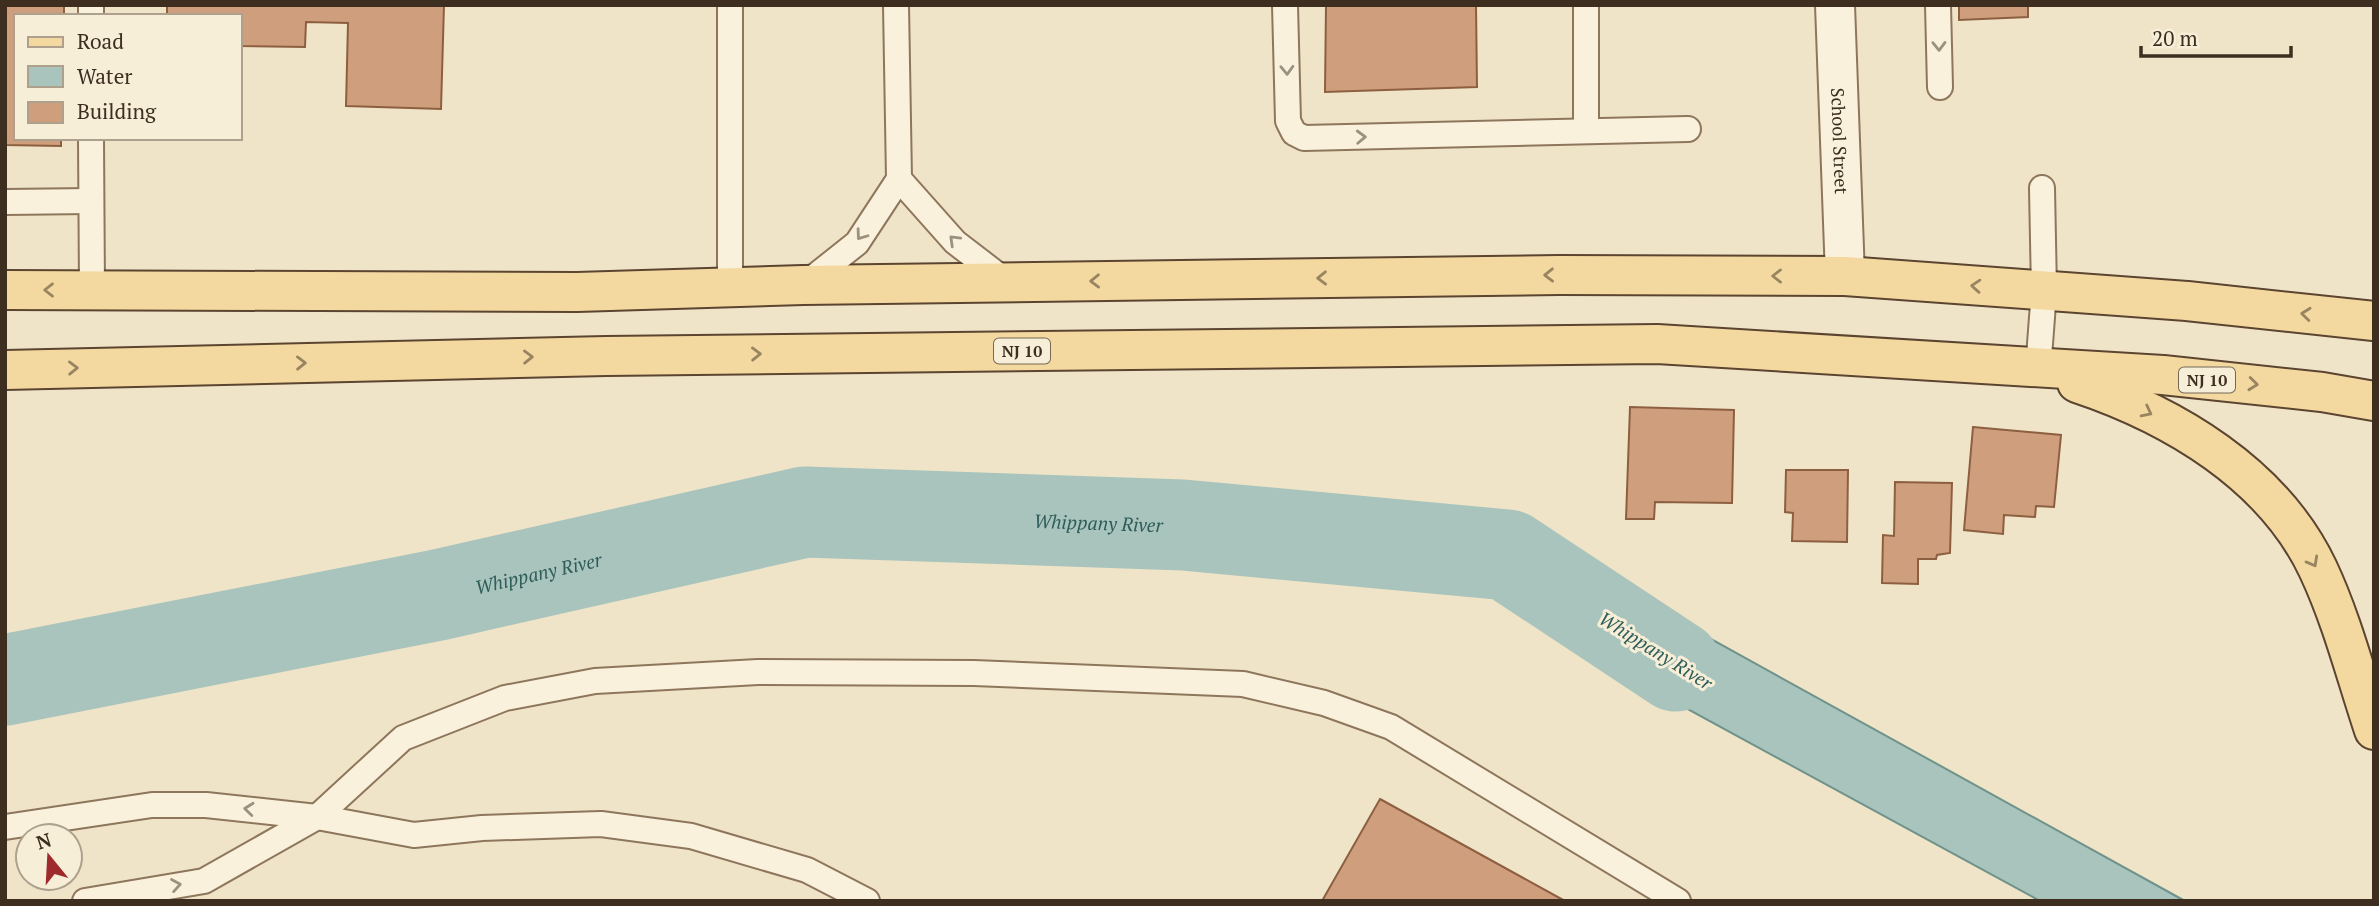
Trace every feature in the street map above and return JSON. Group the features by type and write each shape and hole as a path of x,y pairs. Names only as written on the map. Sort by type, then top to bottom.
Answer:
{"main road":[{"path":"5,290 577,292 803,285 1559,275 1845,276 2187,301 2374,321"},
{"name":"NJ 10","path":"5,370 606,356 1657,344 2038,370 2163,375 2322,391 2374,401"},
{"path":"2038,370 2114,396 2182,430 2242,471 2288,519 2317,568 2374,730"}],"street":[{"name":"School Street","path":"1835,5 1845,276"}],"lane":[{"path":"730,5 730,289"},
{"path":"803,285 857,243 898,178 896,5"},
{"path":"1285,5 1288,121 1294,133 1304,138 1688,129"},
{"path":"1586,5 1587,130"},
{"path":"1938,5 1940,87"},
{"path":"91,140 92,290"},
{"path":"898,178 955,242 1007,282"},
{"path":"2038,370 2044,291 2042,188"},
{"path":"5,202 91,201"},
{"path":"85,901 204,881 317,817 403,738 505,698 595,681 771,672 974,673 1243,684 1324,703 1391,727 1678,901"},
{"path":"5,827 152,805 206,805 317,817 414,835 482,828 601,824 691,836 807,870 867,901"}],"water":[{"path":"1588,571 2185,901 2040,901 1550,634"}],"building":[{"path":"5,5 64,5 64,14 14,14 14,140 61,140 61,146 5,145"},
{"path":"167,5 444,5 441,109 346,106 348,23 306,22 305,47 242,46 242,14 167,14"},
{"path":"1326,5 1476,5 1477,87 1325,92"},
{"path":"1959,5 2028,5 2028,17 1959,20"},
{"path":"1630,407 1734,410 1732,503 1655,502 1654,519 1626,519"},
{"path":"1973,427 2061,435 2054,507 2036,506 2035,517 2004,515 2003,534 1964,530"},
{"path":"1786,470 1848,470 1847,542 1792,541 1793,513 1785,512"},
{"path":"1895,482 1952,483 1950,553 1937,555 1936,559 1918,559 1918,584 1882,583 1883,535 1894,536"},
{"path":"1380,799 1565,901 1322,901"}],"waterway":[{"name":"Whippany River","path":"5,680 438,595 805,512 1183,525 1508,555 1676,666"}]}
